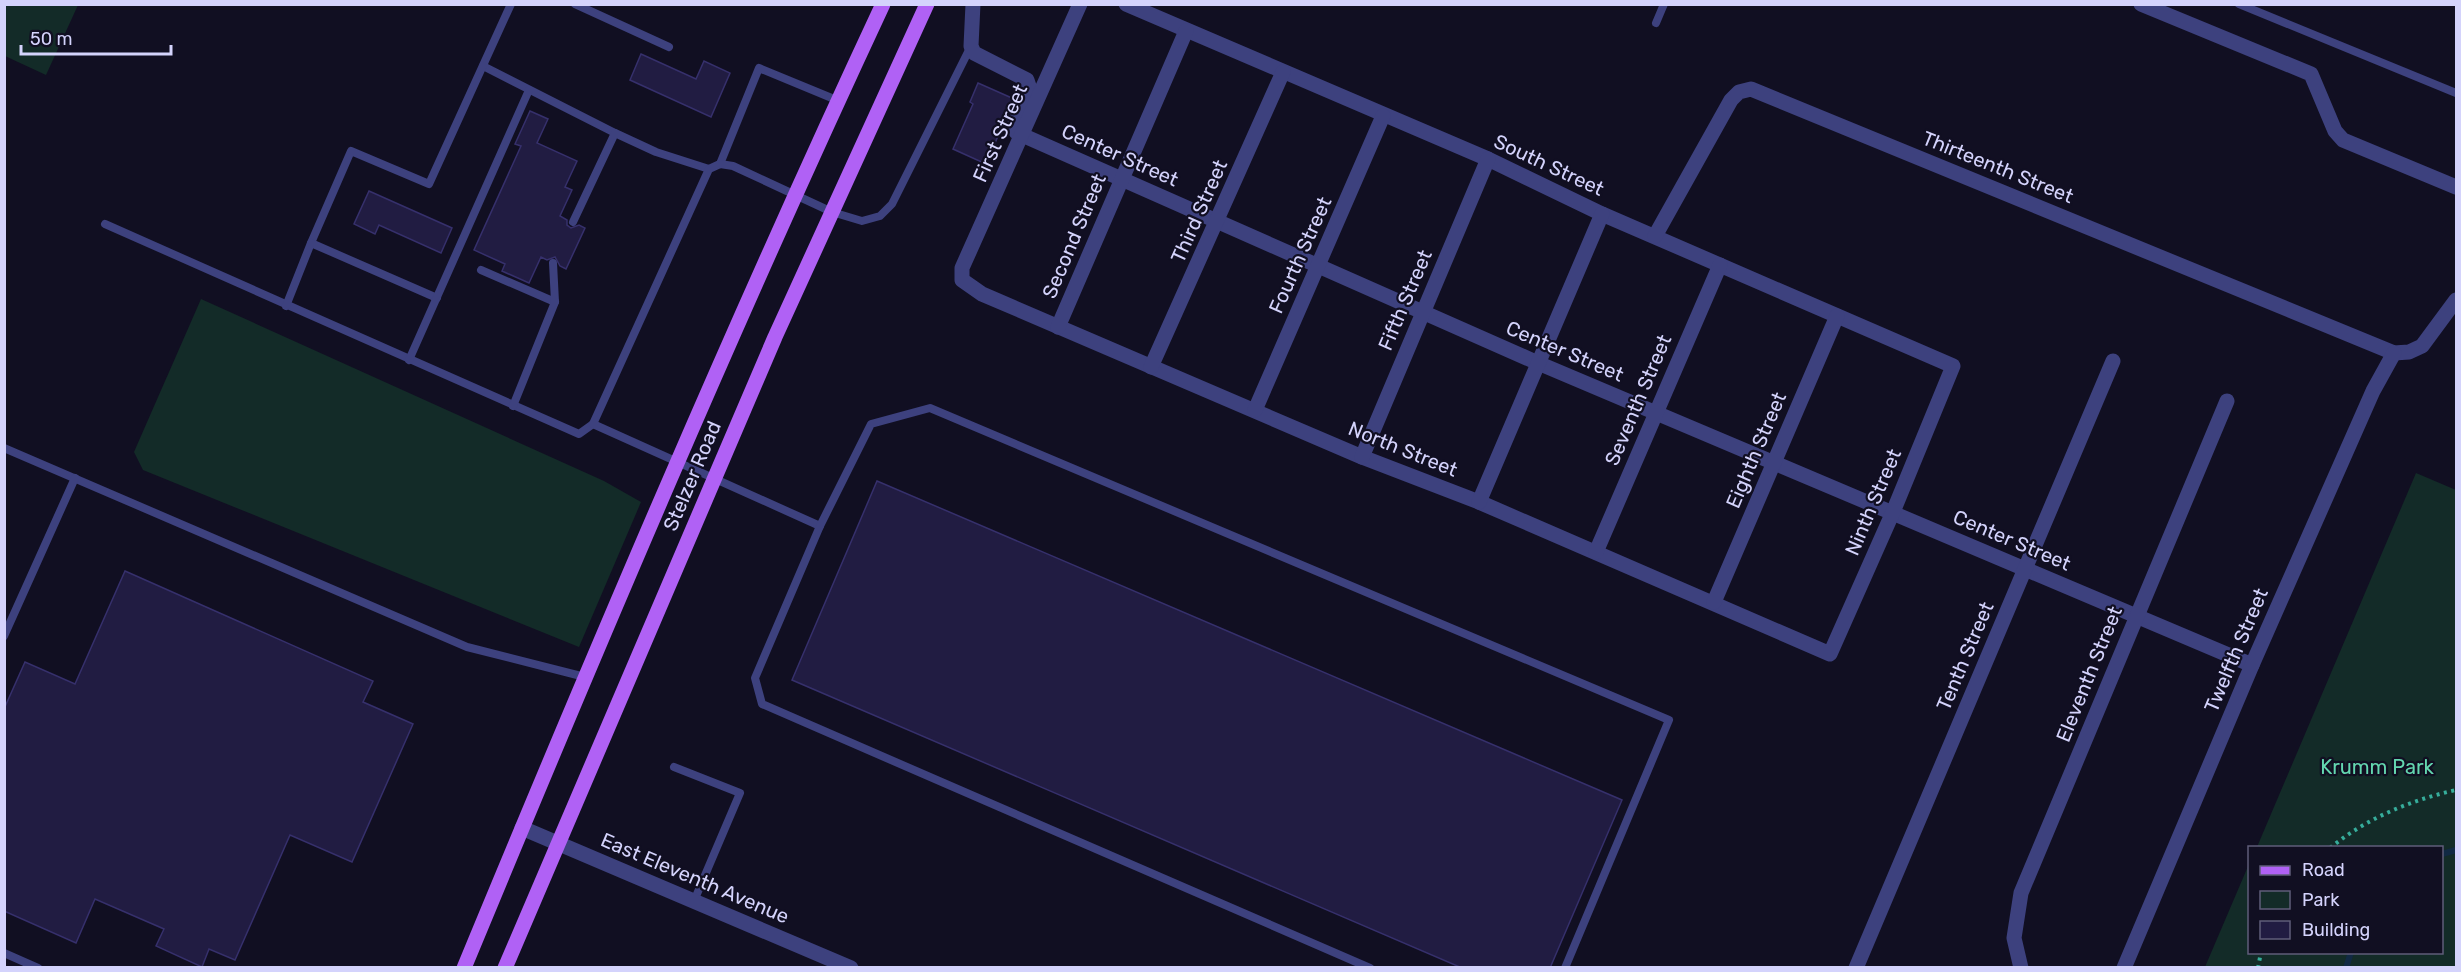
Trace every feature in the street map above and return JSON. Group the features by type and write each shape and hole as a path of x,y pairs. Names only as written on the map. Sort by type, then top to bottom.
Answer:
{"main road":[{"name":"Stelzer Road","path":"464,968 585,677 678,463 883,4"},
{"name":"Stelzer Road","path":"505,968 714,479 927,4"}],"street":[{"path":"973,4 971,46 974,53 1027,80 1029,86 1014,126 1016,132 1022,135"},
{"name":"First Street","path":"962,280 962,268 1080,4"},
{"name":"South Street","path":"1126,4 1383,116 1488,159 1602,214 1953,366"},
{"path":"2141,4 2311,74 2335,130 2343,140 2457,187"},
{"name":"Second Street","path":"1058,327 1186,31"},
{"name":"Third Street","path":"1151,368 1283,72"},
{"name":"Thirteenth Street","path":"1655,236 1731,100 1739,92 1751,89 2394,353"},
{"name":"Fourth Street","path":"1255,410 1383,116"},
{"name":"Center Street","path":"1022,135 1538,363 2252,665"},
{"name":"Fifth Street","path":"1362,457 1488,159"},
{"path":"1479,502 1602,214"},
{"name":"Seventh Street","path":"1596,552 1720,265"},
{"name":"North Street","path":"962,280 982,294 1151,368 1362,457 1479,502 1830,654"},
{"path":"2394,353 2409,352 2422,346 2457,300"},
{"name":"Eighth Street","path":"1714,602 1837,316"},
{"name":"Twelfth Street","path":"2124,968 2252,665 2373,391 2394,353"},
{"name":"Tenth Street","path":"1856,968 2113,361"},
{"name":"Ninth Street","path":"1830,654 1893,512 1953,366"},
{"name":"Eleventh Street","path":"2021,968 2014,938 2021,893 2135,617 2228,401"},
{"name":"East Eleventh Avenue","path":"522,828 851,968"}],"lane":[{"path":"286,306 351,151 429,184 511,4"},
{"path":"575,4 669,47"},
{"path":"1656,23 1664,4"},
{"path":"2240,4 2457,93"},
{"path":"105,224 579,434 592,424 709,169 720,164 733,166 832,212 862,221 880,216 892,204 971,46"},
{"path":"483,66 656,152 709,169"},
{"path":"720,164 759,68 839,101"},
{"path":"408,360 529,90"},
{"path":"573,222 615,133"},
{"path":"311,243 437,298"},
{"path":"513,406 555,302 553,263"},
{"path":"482,270 555,302"},
{"path":"1370,968 762,704 755,678 820,526 871,424 930,408 1669,720 1565,968"},
{"path":"592,424 820,526"},
{"path":"4,448 467,647 585,677"},
{"path":"4,636 75,478"},
{"path":"674,767 740,793 694,901"},
{"path":"4,952 38,968"}],"path":[{"path":"2333,846 2357,828 2392,810 2457,790"}],"green space":[{"path":"5,4 78,5 46,75 5,56"},
{"path":"201,299 604,481 641,502 579,647 143,470 134,452"},
{"name":"Krumm Park","path":"2416,473 2456,490 2456,967 2205,967 2248,866 2248,954 2443,954 2443,846 2257,846"}],"building":[{"path":"641,54 696,79 704,61 730,73 711,117 630,80"},
{"path":"978,83 1014,99 986,164 953,149 973,104 970,102"},
{"path":"530,111 548,119 537,143 577,161 565,187 572,190 560,216 567,220 567,225 571,228 579,225 585,228 566,269 560,266 555,257 547,260 541,257 529,283 502,271 505,264 474,250 521,146 515,144"},
{"path":"369,191 452,228 441,253 379,225 375,234 354,224"},
{"path":"877,481 1622,800 1550,968 1462,968 792,680"},
{"path":"125,571 373,681 363,702 413,724 352,862 290,835 235,960 209,949 202,967 156,946 164,929 95,899 76,943 4,911 4,709 25,662 75,684"}],"waterway":[{"path":"2443,854 2456,850"},
{"path":"2346,968 2350,954"}]}
